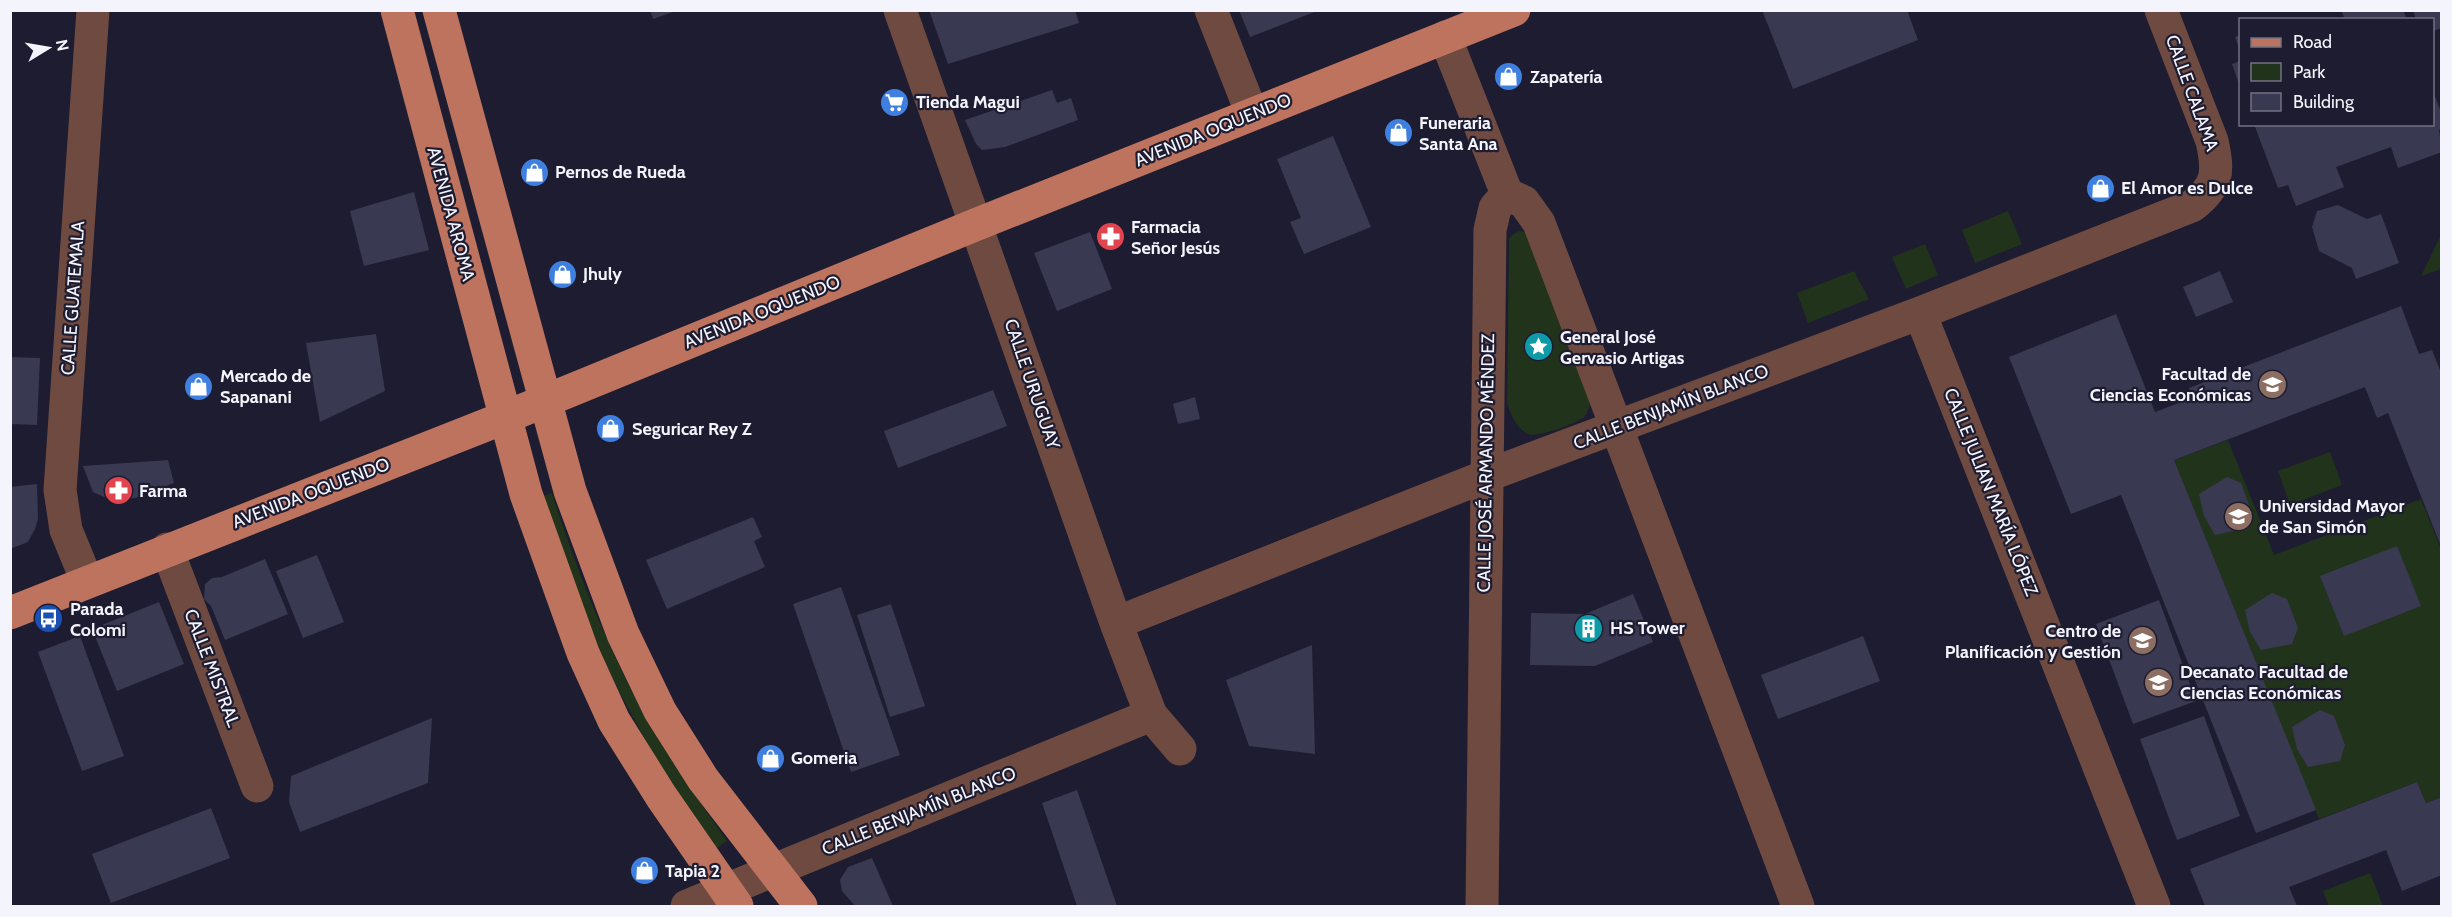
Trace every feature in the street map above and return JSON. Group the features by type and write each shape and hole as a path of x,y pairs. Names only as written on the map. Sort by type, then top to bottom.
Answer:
{"main road":[{"name":"AVENIDA AROMA","path":"397,10 526,494 583,653 614,721 731,899"},
{"path":"439,10 570,491 623,634 660,711 703,780 801,906"},
{"name":"AVENIDA OQUENDO","path":"10,613 167,549 506,417 975,225 1514,10"}],"street":[{"name":"CALLE GUATEMALA","path":"87,581 66,530 60,490 93,10"},
{"name":"CALLE URUGUAY","path":"900,10 1116,623 1151,715 1180,749"},
{"path":"1211,10 1252,114"},
{"name":"CALLE CALAMA","path":"2161,10 2212,141 2216,160 2216,177"},
{"path":"1445,38 1507,194 1524,202 1539,223 1798,906"},
{"name":"CALLE BENJAMÍN BLANCO","path":"1116,623 1486,476 1920,313 2192,206 2208,194 2216,177"},
{"name":"CALLE JOSÉ ARMANDO MÉNDEZ","path":"1482,906 1490,230 1495,208 1507,194"},
{"name":"CALLE JULIAN MARÍA LÓPEZ","path":"1920,313 2154,906"},
{"name":"CALLE MISTRAL","path":"167,549 257,786"},
{"name":"CALLE BENJAMÍN BLANCO","path":"687,906 731,899 773,871 1151,715"}],"green space":[{"path":"2008,211 2022,244 1975,263 1962,230"},
{"path":"1519,231 1525,232 1530,237 1590,397 1586,415 1576,422 1533,435 1528,434 1517,425 1507,403 1509,239"},
{"path":"2441,235 2441,269 2421,276"},
{"path":"1925,244 1938,275 1906,289 1892,257"},
{"path":"1854,271 1869,299 1808,323 1797,293"},
{"path":"2228,440 2274,555 2421,499 2441,549 2441,797 2426,803 2417,782 2319,819 2174,460"},
{"path":"2330,452 2342,485 2290,505 2278,471"},
{"path":"552,493 588,594 632,691 667,753 727,841 717,848 656,759 622,697 588,626 540,497"},
{"path":"2370,873 2383,906 2329,906 2323,891"}],"building":[{"path":"650,10 676,10 676,11 653,19"},
{"path":"929,10 1075,10 1079,23 948,64"},
{"path":"1239,10 1317,10 1317,11 1250,37"},
{"path":"1762,10 1907,10 1918,40 1793,89"},
{"path":"2341,10 2403,10 2406,18 2344,18"},
{"path":"2413,10 2442,10 2442,28 2434,31 2434,18 2415,18"},
{"path":"2239,35 2239,48 2235,37"},
{"path":"2239,61 2239,84 2232,64"},
{"path":"1052,90 1057,103 1071,98 1078,120 1005,147 982,150 976,144 965,120"},
{"path":"2434,94 2442,115 2442,128 2439,130 2442,152 2398,168 2391,147 2336,167 2344,187 2296,206 2288,185 2278,188 2255,126 2434,126"},
{"path":"1333,136 1371,227 1304,254 1290,222 1301,218 1277,159"},
{"path":"414,192 429,250 364,266 350,211"},
{"path":"2338,205 2367,219 2381,214 2399,263 2356,279 2352,268 2319,251 2312,227 2317,211"},
{"path":"1090,232 1112,289 1057,311 1034,253"},
{"path":"2220,271 2233,302 2196,317 2183,287"},
{"path":"2401,306 2419,354 2432,350 2442,375 2442,549 2388,413 2377,418 2365,387 2174,460 2316,810 2256,833 2121,495 2071,514 2009,357 2116,314 2155,412 2192,398 2189,388"},
{"path":"376,334 385,391 320,422 306,343"},
{"path":"10,357 40,358 37,425 10,424"},
{"path":"993,390 1007,426 898,468 884,431"},
{"path":"1195,397 1200,419 1178,424 1173,404"},
{"path":"168,460 174,483 135,498 113,501 93,492 83,466"},
{"path":"2227,477 2241,483 2252,513 2247,528 2215,535 2204,516 2199,494"},
{"path":"37,484 38,519 35,529 28,542 10,549 10,487"},
{"path":"753,517 762,537 754,541 765,567 667,609 646,560"},
{"path":"2397,546 2421,606 2344,636 2320,576"},
{"path":"317,555 344,622 303,638 276,571"},
{"path":"265,559 288,614 225,640 211,606 204,599 205,584 212,578 222,577"},
{"path":"841,587 900,755 851,772 793,604"},
{"path":"2272,593 2287,599 2298,628 2292,644 2261,650 2250,632 2245,610"},
{"name":"HS Tower","path":"1633,594 1653,642 1595,666 1530,665 1531,613 1585,614"},
{"path":"2159,600 2196,701 2133,724 2096,624"},
{"path":"159,602 184,664 117,691 92,629"},
{"path":"891,604 925,706 890,717 857,615"},
{"path":"80,636 124,756 82,771 38,652"},
{"path":"1863,636 1880,681 1778,719 1761,675"},
{"path":"1312,645 1315,754 1249,746 1226,680"},
{"path":"2320,710 2334,716 2345,745 2340,761 2308,767 2297,749 2292,727"},
{"path":"2204,716 2240,816 2177,840 2140,739"},
{"path":"432,718 428,783 300,832 289,802 291,776"},
{"path":"2417,782 2426,803 2442,797 2442,875 2402,891 2386,850 2289,887 2297,906 2205,906 2190,869"},
{"path":"1077,790 1117,906 1077,906 1042,803"},
{"path":"211,808 230,858 111,903 92,854"},
{"path":"872,858 893,906 855,906 842,891 840,880 848,867"}],"place":[{"name":"Zapatería","path":"1509,77"},
{"name":"Tienda Magui","path":"895,102"},
{"name":"Funeraria Santa Ana","path":"1398,133"},
{"name":"Pernos de Rueda","path":"534,172"},
{"name":"El Amor es Dulce","path":"2100,188"},
{"name":"Farmacia Señor Jesús","path":"1110,237"},
{"name":"Jhuly","path":"562,274"},
{"name":"General José Gervasio Artigas","path":"1539,347"},
{"name":"Facultad de Ciencias Económicas","path":"2272,384"},
{"name":"Mercado de Sapanani","path":"199,386"},
{"name":"Seguricar Rey Z","path":"611,429"},
{"name":"Farma","path":"118,491"},
{"name":"Universidad Mayor de San Simón","path":"2238,516"},
{"name":"Parada Colomi","path":"49,619"},
{"name":"HS Tower","path":"1589,628"},
{"name":"Centro de Planificación y Gestión","path":"2142,641"},
{"name":"Decanato Facultad de Ciencias Económicas","path":"2159,682"},
{"name":"Gomeria","path":"770,758"},
{"name":"Tapia 2","path":"644,871"}]}
